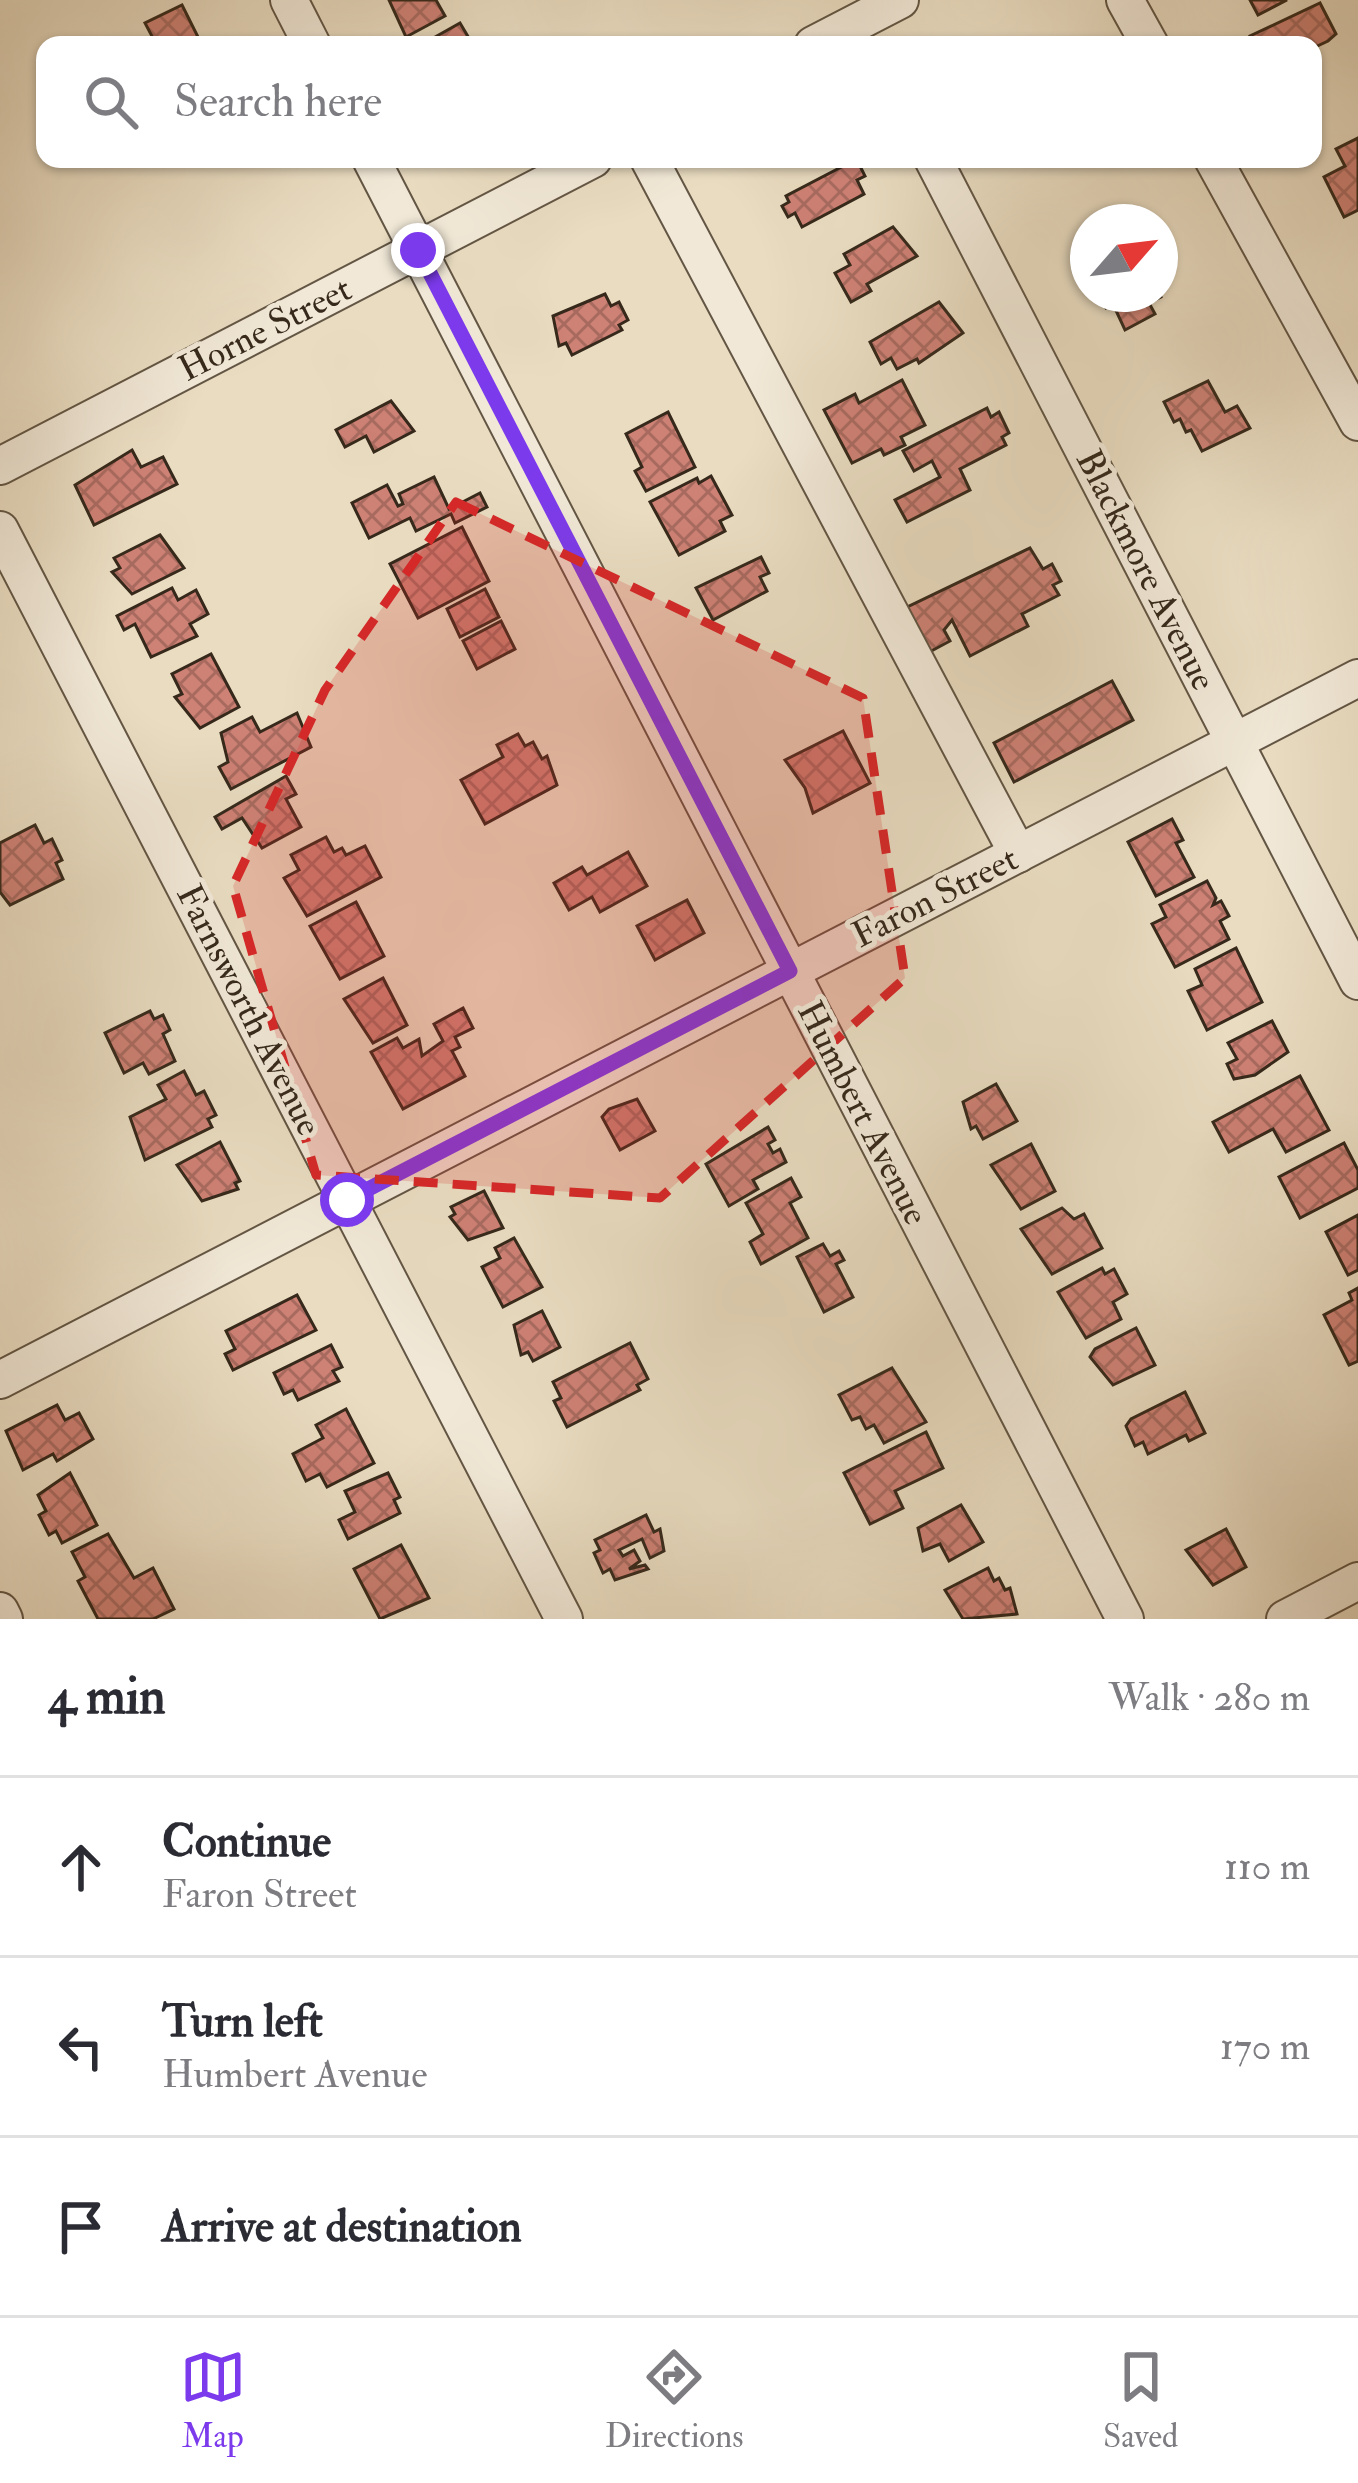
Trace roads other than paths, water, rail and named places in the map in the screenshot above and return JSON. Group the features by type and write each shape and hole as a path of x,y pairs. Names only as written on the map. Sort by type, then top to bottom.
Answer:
{"street":[{"path":"289,0 307,36"},
{"path":"832,36 900,0"},
{"path":"1125,0 1145,36"},
{"name":"Humbert Avenue","path":"376,168 1124,1619"},
{"name":"Horne Street","path":"0,466 576,168"},
{"path":"654,168 1018,854"},
{"name":"Blackmore Avenue","path":"938,168 1358,981"},
{"path":"1219,168 1358,422"},
{"name":"Farnsworth Avenue","path":"0,530 564,1619"},
{"name":"Faron Street","path":"0,1380 1358,678"},
{"path":"1285,1619 1358,1581"},
{"path":"0,1610 4,1619"}]}
